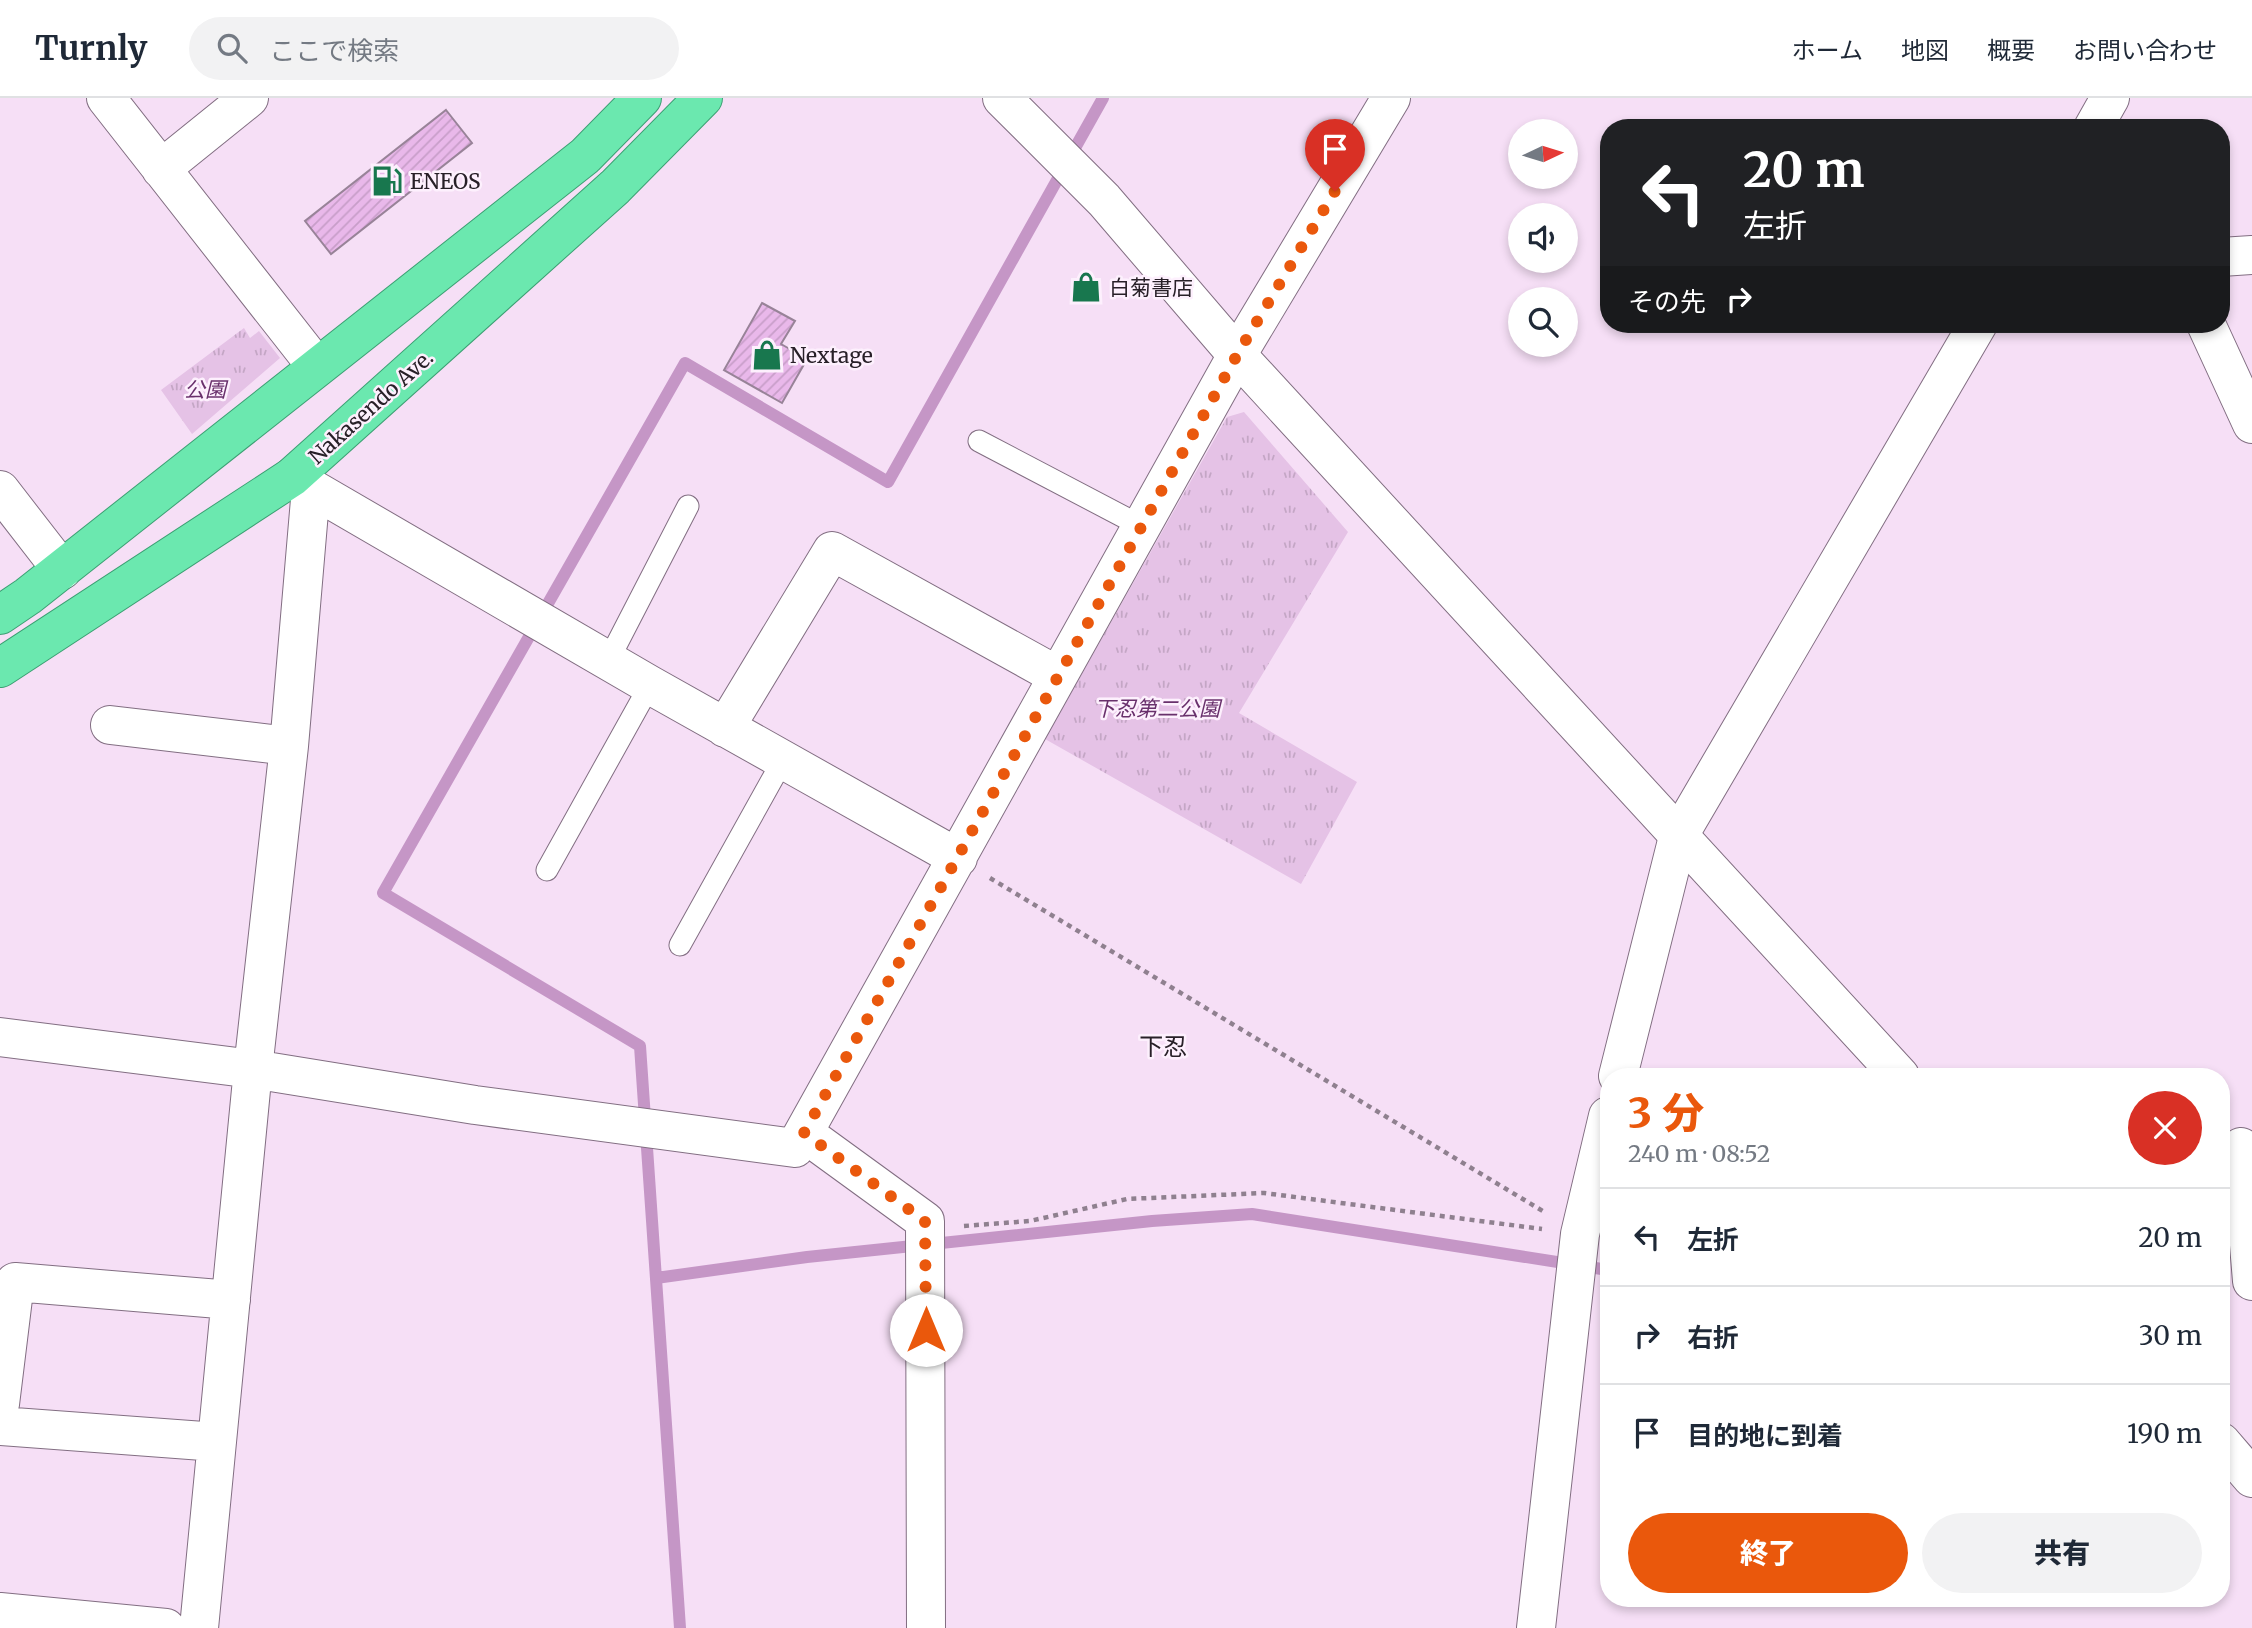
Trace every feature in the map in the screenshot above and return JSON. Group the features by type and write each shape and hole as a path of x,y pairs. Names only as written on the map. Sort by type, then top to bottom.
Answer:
{"highway":[{"path":"0,615 585,156 642,98"},
{"name":"Nakasendo Ave.","path":"0,667 302,483 615,187 703,98"}],"street":[{"path":"106,98 317,367"},
{"path":"161,169 249,98"},
{"path":"1002,98 1104,200 1237,355 1893,1068"},
{"path":"0,1037 253,1069 474,1105 796,1148 1237,355 1391,98"},
{"path":"2230,256 2252,255"},
{"path":"1620,1068 1678,837 1973,333"},
{"path":"2210,333 2252,424"},
{"path":"199,1628 253,1069 289,746 302,483 608,661 958,858"},
{"path":"0,490 62,569"},
{"path":"724,727 832,551 1058,676"},
{"path":"110,725 289,746"},
{"path":"804,1133 925,1221 926,1628"},
{"path":"2238,1149 2252,1281"},
{"path":"1536,1628 1580,1234 1600,1150"},
{"path":"0,1404 15,1282 231,1300"},
{"path":"0,1426 217,1442"},
{"path":"2230,1452 2252,1478"},
{"path":"0,1612 166,1628"}],"lane":[{"path":"979,441 1141,526"},
{"path":"608,661 688,506"},
{"path":"547,870 650,685"},
{"path":"680,945 783,760"}],"path":[{"path":"958,858 1580,1234"},
{"path":"925,1221 961,1226 1030,1221 1127,1199 1264,1193 1580,1234"}],"green space":[{"name":"公園","path":"244,328 250,338 259,331 280,358 192,434 161,390"},
{"name":"下忍第二公園","path":"1244,412 1348,532 1239,713 1357,782 1301,884 1045,739 1227,417"}],"building":[{"path":"446,110 472,143 331,254 305,221"},
{"path":"762,303 795,321 781,344 807,359 782,403 724,370"}],"waterway":[{"path":"680,1628 640,1046 383,893 685,363 888,482 1103,98"},
{"path":"656,1278 807,1257 1152,1221 1252,1214 1600,1269"}],"place":[{"name":"ENEOS","path":"387,181"},
{"name":"白菊書店","path":"1086,287"},
{"name":"Nextage","path":"767,355"}],"district":[{"name":"下忍","path":"1163,1046"}],"route":[{"path":"926,1330 925,1221 804,1133 1237,355 1335,191"}]}
